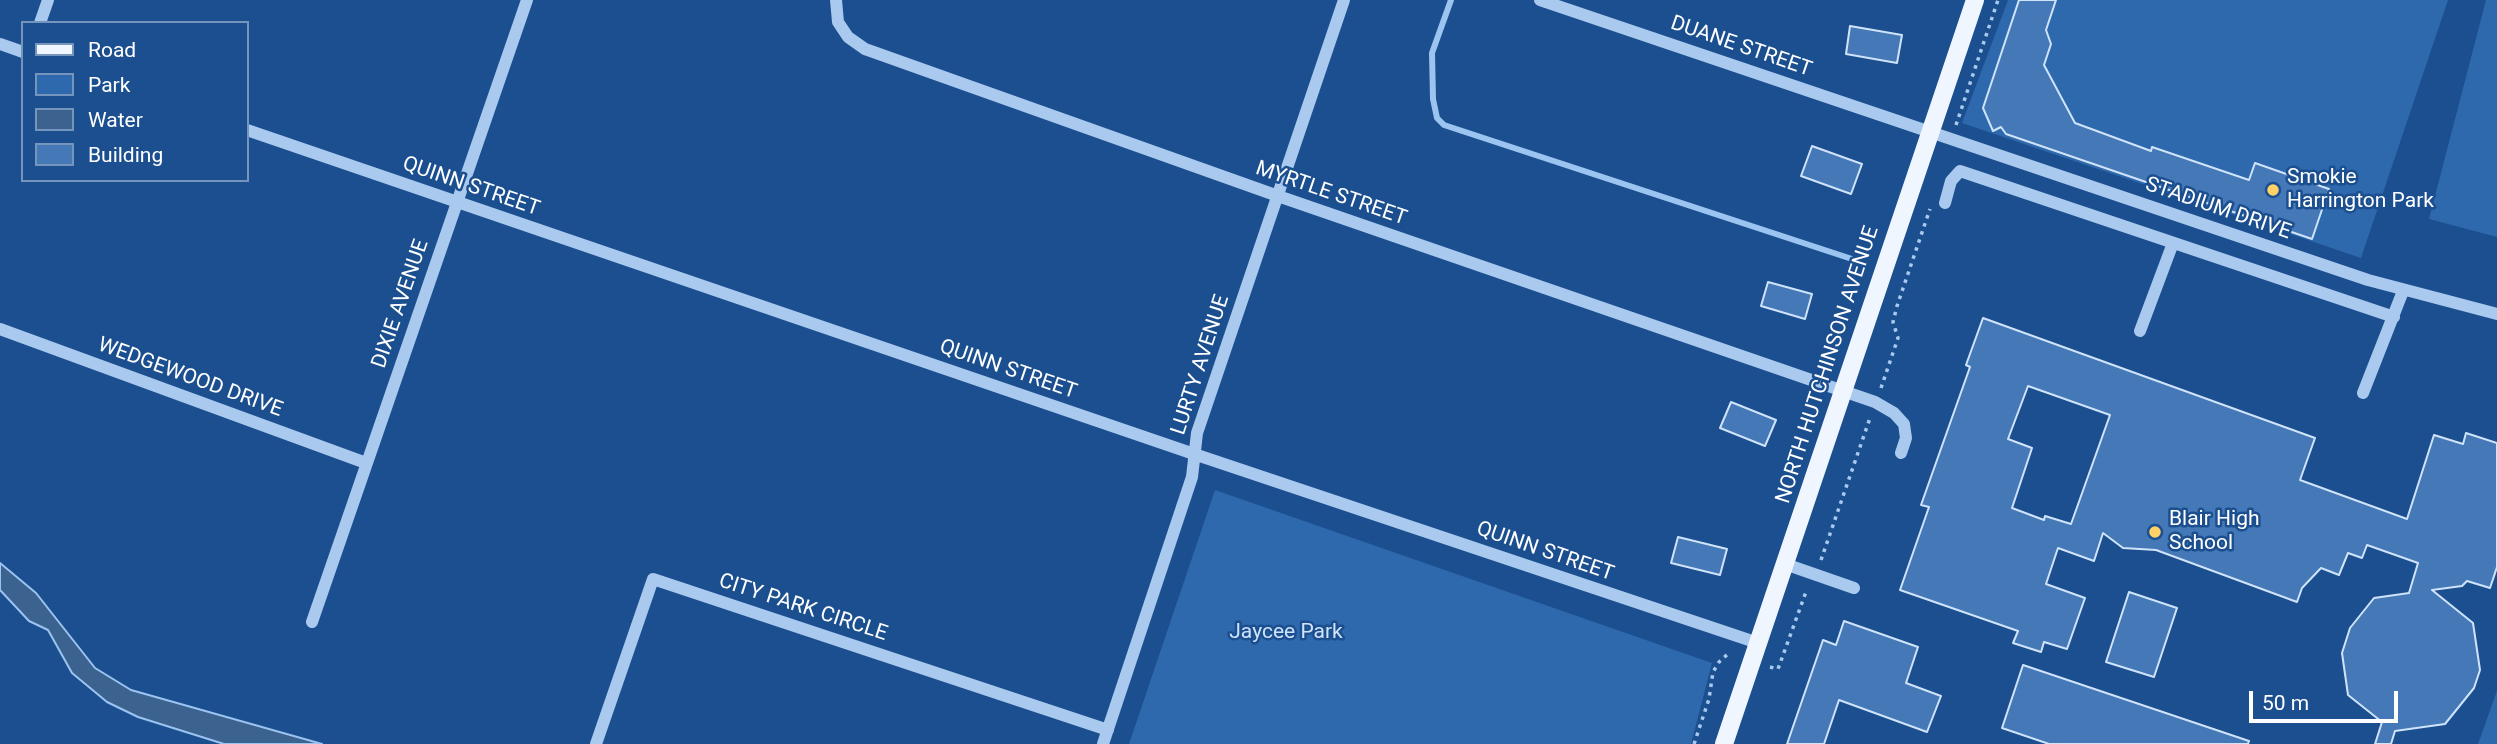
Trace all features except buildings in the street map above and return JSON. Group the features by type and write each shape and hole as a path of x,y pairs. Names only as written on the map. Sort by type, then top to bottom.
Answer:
{"main road":[{"name":"NORTH HUTCHINSON AVENUE","path":"1724,744 1975,0"}],"street":[{"path":"41,21 48,0"},
{"name":"DIXIE AVENUE","path":"312,622 527,0"},
{"name":"MYRTLE STREET","path":"836,0 838,22 848,37 865,49 1886,407 1900,418 1906,431 1901,453"},
{"name":"LURTY AVENUE","path":"1103,744 1192,477 1197,433 1344,0"},
{"name":"DUANE STREET","path":"1540,0 1930,132"},
{"path":"0,44 21,51"},
{"name":"QUINN STREET","path":"248,130 1194,454 1758,643"},
{"name":"STADIUM DRIVE","path":"1930,132 2403,291 2497,314"},
{"path":"1945,203 1951,181 1959,171 2394,317"},
{"path":"2140,331 2173,243"},
{"path":"2363,393 2403,291"},
{"name":"WEDGEWOOD DRIVE","path":"0,329 366,463"},
{"path":"1785,564 1854,587"},
{"name":"CITY PARK CIRCLE","path":"596,744 653,579 1108,730"}],"green space":[{"name":"Smokie Harrington Park","path":"2008,0 2448,0 2361,258 1962,123"},
{"path":"2486,0 2497,0 2497,237 2429,219"},
{"name":"Jaycee Park","path":"1215,490 1712,663 1691,744 1129,744"},
{"path":"2497,691 2497,744 2478,744"}],"water":[{"path":"0,563 36,593 95,668 131,690 322,744 224,744 138,717 107,702 72,673 48,630 29,621 0,590"}],"waterway":[{"path":"1451,0 1432,53 1433,99 1437,118 1444,125 1852,259"}],"place":[{"name":"Smokie Harrington Park","path":"2273,190"},
{"name":"Blair High School","path":"2155,532"}]}
